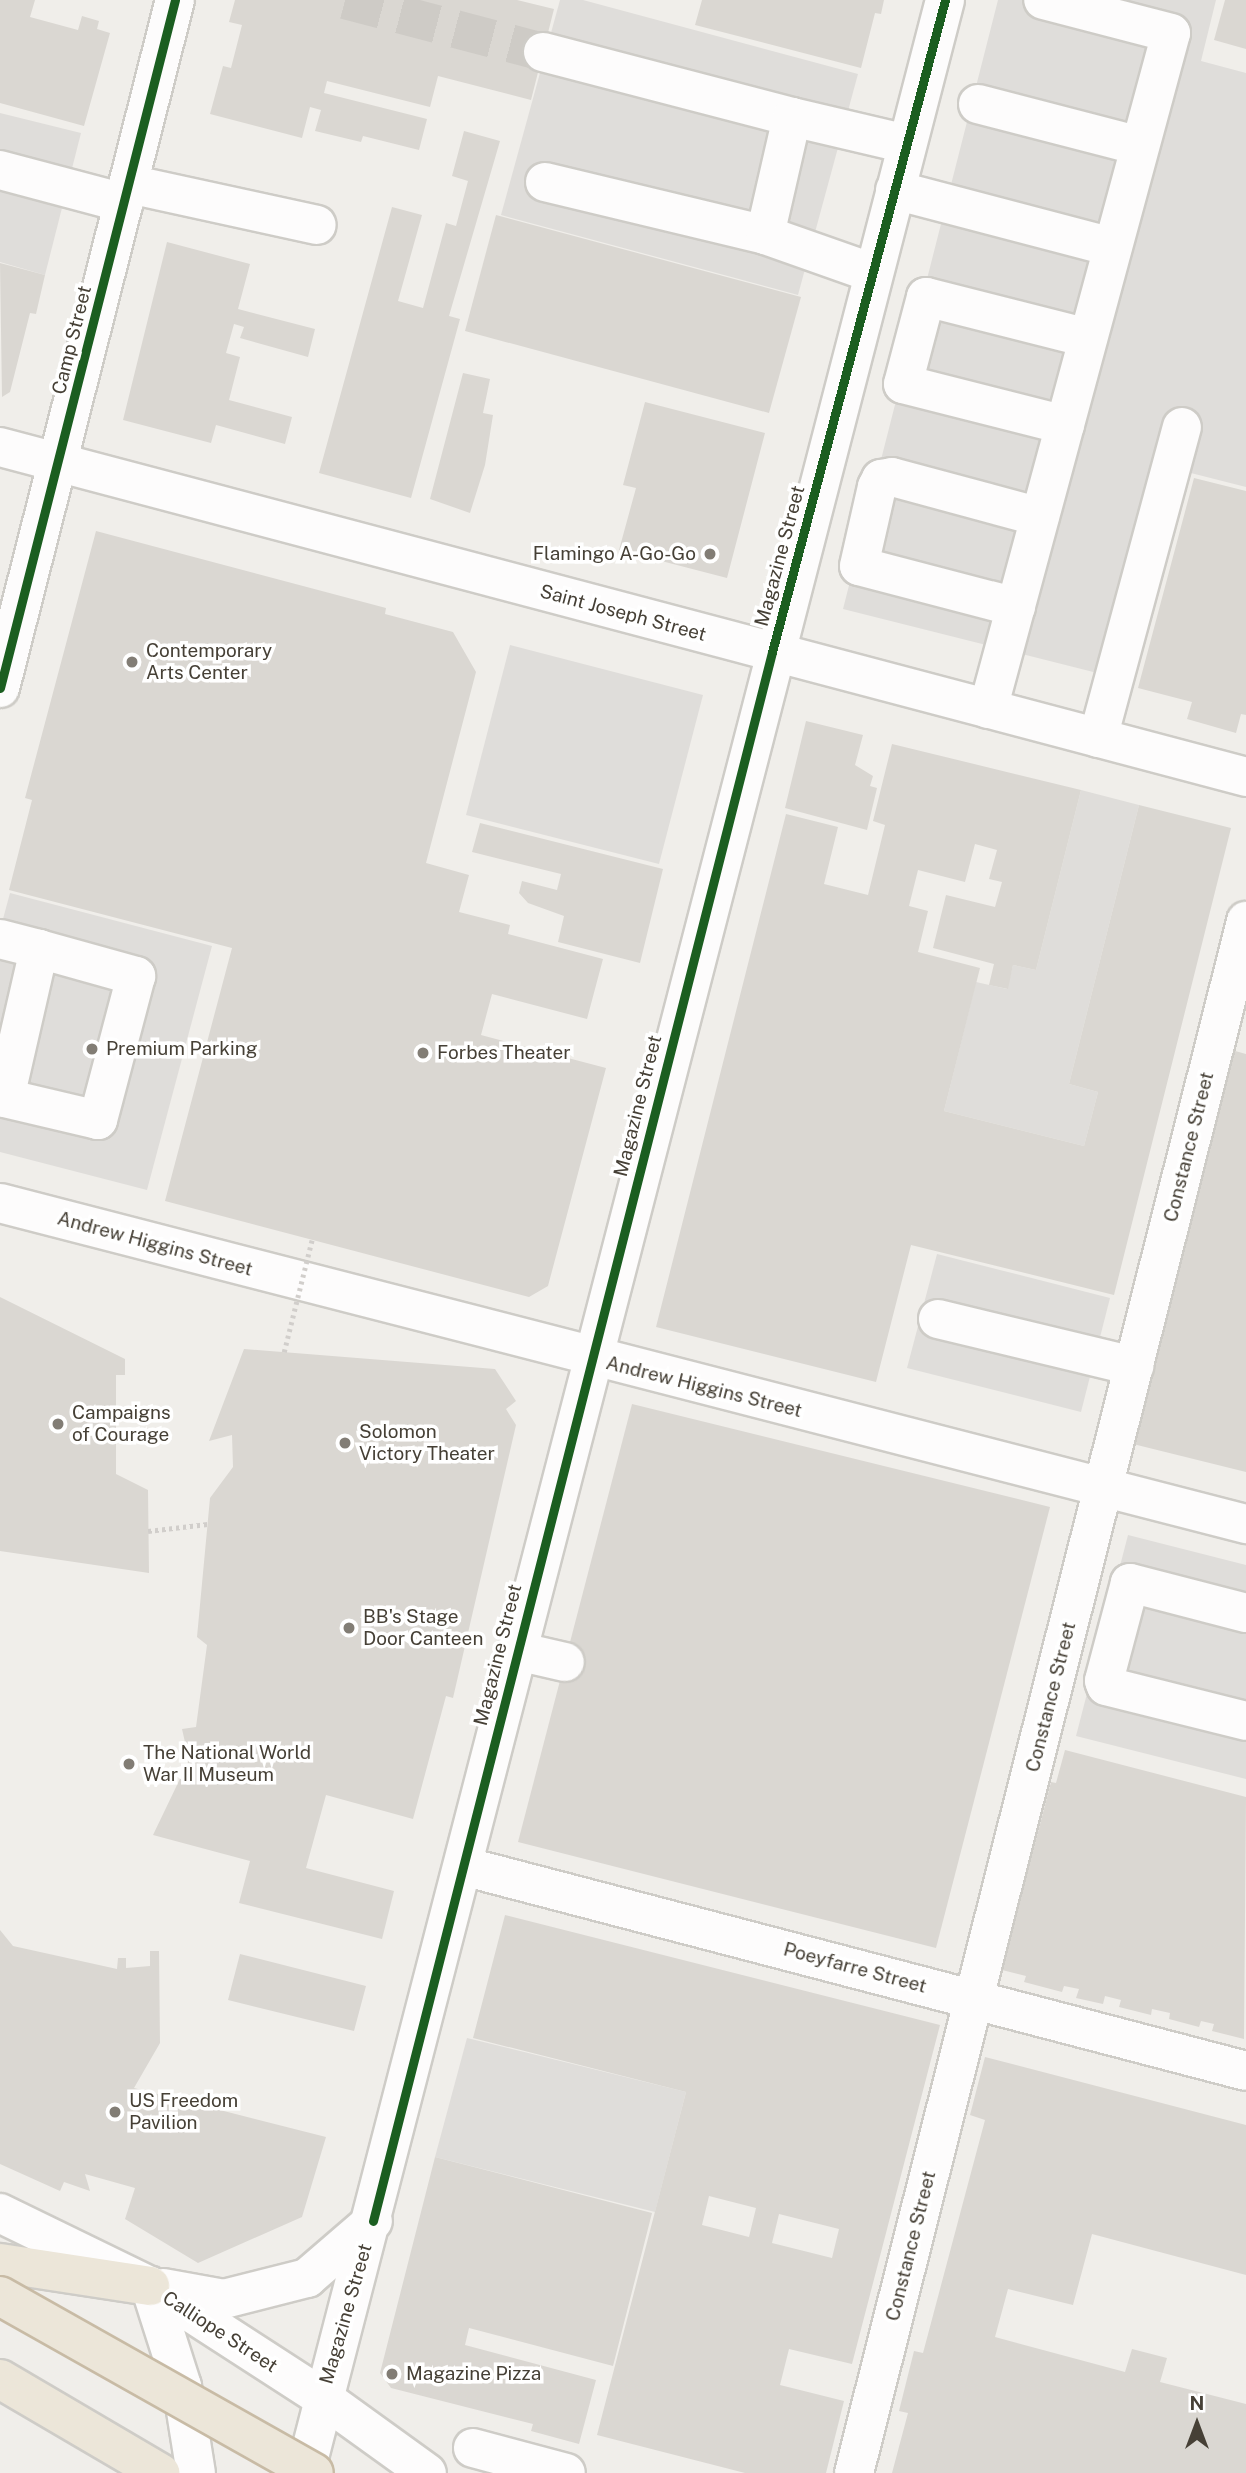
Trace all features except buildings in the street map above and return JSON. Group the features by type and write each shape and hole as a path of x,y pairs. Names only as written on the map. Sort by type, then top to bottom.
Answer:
{"highway":[{"path":"0,2263 150,2286"},
{"path":"0,2295 314,2473"},
{"path":"0,2379 160,2473"}],"street":[{"name":"Camp Street","path":"2,672 59,462 175,0"},
{"name":"Magazine Street","path":"305,2473 323,2398 373,2221 772,652 944,0"},
{"path":"988,709 1171,33 1043,0"},
{"path":"543,52 907,144"},
{"path":"978,104 1140,146"},
{"path":"765,235 792,117"},
{"path":"0,170 317,225"},
{"path":"545,182 765,235 873,273"},
{"path":"895,190 1113,247"},
{"path":"1065,425 903,384 926,297 1088,338"},
{"path":"1098,738 1182,427"},
{"name":"Saint Joseph Street","path":"0,447 1246,777"},
{"path":"1016,607 859,566 877,487 881,479 892,477 1040,517"},
{"name":"Constance Street","path":"853,2473 1246,920"},
{"path":"0,939 39,949 136,976 98,1120 5,1098 39,949"},
{"name":"Andrew Higgins Street","path":"0,1203 592,1358 1246,1524"},
{"path":"938,1319 1135,1366"},
{"path":"1246,1613 1130,1583 1104,1684 1246,1721"},
{"path":"517,1651 565,1662"},
{"name":"Poeyfarre Street","path":"463,1866 1246,2071"},
{"name":"Calliope Street","path":"0,2213 150,2286 323,2398 427,2473"},
{"path":"196,2473 182,2386 150,2286 224,2299 307,2278 373,2221"},
{"path":"473,2448 566,2473"}],"path":[{"path":"284,1352 312,1240"},
{"path":"148,1531 208,1524"}],"shaded area":[{"path":"560,0 583,0 858,74 798,295 501,215"},
{"path":"998,0 1216,0 1201,61 1246,73 1246,487 1183,471 1129,681 843,609"},
{"path":"0,113 81,133 45,275 0,262"},
{"path":"510,645 703,695 659,864 466,815"},
{"path":"1081,790 1139,805 1069,1084 1098,1092 1084,1146 944,1111 976,982 1007,989 1013,965 1036,970"},
{"name":"Premium Parking","path":"10,893 212,946 147,1190 0,1152 0,930"},
{"path":"937,1254 1110,1298 1081,1412 907,1368"},
{"path":"1128,1535 1246,1565 1246,1779 1076,1736"},
{"path":"467,2038 686,2092 655,2212 435,2157"}],"tunnel":[{"path":"345,0 543,52"}],"cycle path":[{"path":"0,688 175,0"},
{"path":"373,2221 772,652 945,0"}],"place":[{"name":"Flamingo A-Go-Go","path":"710,554"},
{"name":"Contemporary Arts Center","path":"132,662"},
{"name":"Premium Parking","path":"92,1049"},
{"name":"Forbes Theater","path":"423,1053"},
{"name":"Campaigns of Courage","path":"58,1424"},
{"name":"Solomon Victory Theater","path":"345,1443"},
{"name":"BB's Stage Door Canteen","path":"349,1628"},
{"name":"The National World War II Museum","path":"129,1764"},
{"name":"US Freedom Pavilion","path":"115,2112"},
{"name":"Magazine Pizza","path":"392,2374"}]}
